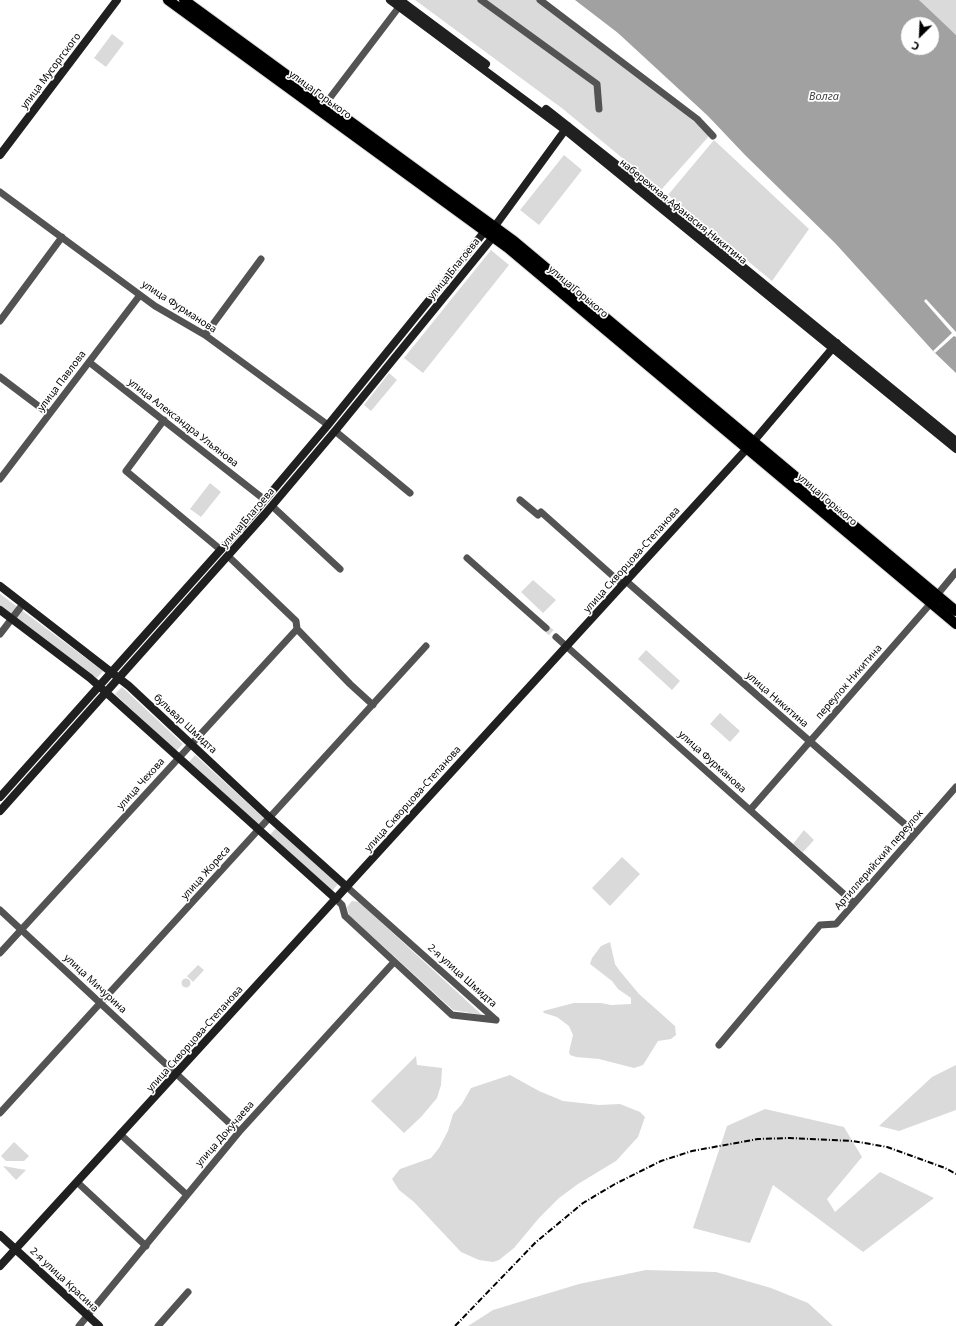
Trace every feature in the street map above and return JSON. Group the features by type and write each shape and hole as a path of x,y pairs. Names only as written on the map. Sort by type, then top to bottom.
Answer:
{"main road":[{"name":"улица Мусоргского","path":"0,155 117,0"},
{"name":"улица Горького","path":"168,0 495,226 750,445 934,599 956,624"},
{"name":"улица Горького","path":"184,0 489,234 750,445"},
{"name":"набережная Афанасия Никитина","path":"390,0 399,3 567,128 956,441"},
{"name":"улица Благоева","path":"0,811 228,556 332,434 489,234 567,128"},
{"name":"улица Благоева","path":"0,797 265,500 489,234"},
{"name":"набережная Афанасия Никитина","path":"835,345 956,448"},
{"name":"улица Скворцова-Степанова","path":"0,1266 750,445 835,345"},
{"path":"332,434 333,418"},
{"path":"328,425 332,434"},
{"name":"бульвар Шмидта","path":"0,586 120,678 346,887"},
{"name":"улица Горького","path":"934,599 956,611"},
{"path":"0,610 99,687 336,899"},
{"name":"2-я улица Красина","path":"0,1235 98,1326"}],"street":[{"path":"481,0 597,84 599,109"},
{"path":"540,0 697,119 713,136"},
{"path":"323,107 372,42 399,3"},
{"name":"улица Фурманова","path":"0,192 140,295 205,335 328,425"},
{"path":"0,321 62,237"},
{"path":"205,335 261,259"},
{"name":"улица Павлова","path":"0,479 140,295"},
{"name":"улица Александра Ульянова","path":"89,362 265,500"},
{"path":"0,377 49,414"},
{"path":"164,420 126,471 221,550"},
{"path":"332,434 410,493"},
{"name":"улица Никитина","path":"520,500 538,515 541,512 915,833"},
{"path":"272,506 340,569"},
{"path":"228,556 296,621 297,629 350,684 373,705"},
{"path":"467,558 546,628"},
{"name":"переулок Никитина","path":"750,810 956,572"},
{"path":"0,634 23,604"},
{"name":"улица Чехова","path":"0,953 297,629"},
{"name":"улица Фурманова","path":"556,637 854,903"},
{"name":"улица Жореса","path":"0,1113 102,1003 426,646"},
{"name":"Артиллерийский переулок","path":"719,1045 820,925 836,924 956,786"},
{"name":"2-я улица Шмидта","path":"336,899 342,905 345,916 452,1015 496,1020 346,887"},
{"name":"улица Мичурина","path":"0,910 102,1003 239,1132"},
{"name":"улица Докучаева","path":"79,1326 239,1132 394,962"},
{"path":"120,1134 187,1195"},
{"path":"77,1182 146,1246"},
{"path":"158,1326 188,1292"}],"shaded area":[{"path":"415,0 538,0 651,86 710,135 661,190 563,109"},
{"path":"919,0 956,0 956,35 940,21 940,16 934,16"},
{"path":"112,34 124,43 106,67 94,58"},
{"path":"714,140 809,229 772,281 668,195"},
{"path":"564,155 582,170 539,225 520,210"},
{"path":"491,250 509,265 423,373 404,358"},
{"path":"389,373 397,380 371,411 364,405"},
{"path":"210,483 221,492 201,517 190,509"},
{"path":"533,580 556,600 543,613 521,592"},
{"path":"0,594 103,671 97,678 0,606"},
{"path":"646,650 680,681 672,690 638,659"},
{"path":"122,687 183,744 176,751 115,694"},
{"path":"720,713 740,731 730,742 710,724"},
{"path":"195,755 266,820 260,826 189,762"},
{"path":"276,828 338,884 332,891 270,835"},
{"path":"804,830 814,840 803,852 793,844"},
{"path":"622,857 640,874 610,906 592,888"},
{"path":"352,901 359,902 482,1015 453,1010 349,915 347,907"},
{"path":"610,942 615,964 619,970 639,994 675,1026 676,1035 671,1039 658,1041 643,1065 634,1068 599,1059 570,1055 569,1052 573,1035 569,1026 557,1017 544,1013 543,1011 574,1003 601,1003 611,1005 631,1004 631,998 618,989 612,981 590,964 592,958 601,946"},
{"path":"198,965 204,970 193,982 187,976"},
{"path":"186,978 191,983 186,988 181,983"},
{"path":"416,1056 417,1065 442,1068 441,1085 437,1098 421,1117 404,1133 371,1101"},
{"path":"956,1065 956,1110 899,1131 879,1126 932,1077"},
{"path":"510,1075 539,1091 563,1101 599,1105 620,1104 640,1112 645,1117 638,1137 616,1161 578,1184 559,1198 539,1218 514,1248 499,1260 493,1262 479,1260 461,1252 414,1202 399,1190 392,1179 400,1169 431,1158 439,1148 448,1131 453,1114 462,1104 471,1088"},
{"path":"765,1109 844,1127 862,1157 827,1199 835,1212 880,1172 934,1198 863,1252 773,1185 750,1243 693,1228 727,1126"},
{"path":"14,1142 29,1156 24,1161 6,1161 1,1156"},
{"path":"3,1166 26,1170 16,1180"},
{"path":"646,1270 716,1272 771,1288 808,1303 833,1326 468,1326 493,1310 579,1284"}],"water":[{"name":"Волга","path":"575,0 919,0 936,16 900,16 900,56 940,56 940,20 956,35 956,373 934,352 835,243 745,155 708,116 618,33"}],"pier":[{"path":"926,299 956,332 956,337 954,336 935,353 933,351 952,333 924,301"}],"tunnel":[{"path":"546,628 556,637"}],"railway":[{"path":"455,1326 536,1242 583,1203 615,1184 661,1161 692,1151 758,1139 789,1138 853,1141 887,1147 945,1168 956,1174"}]}
